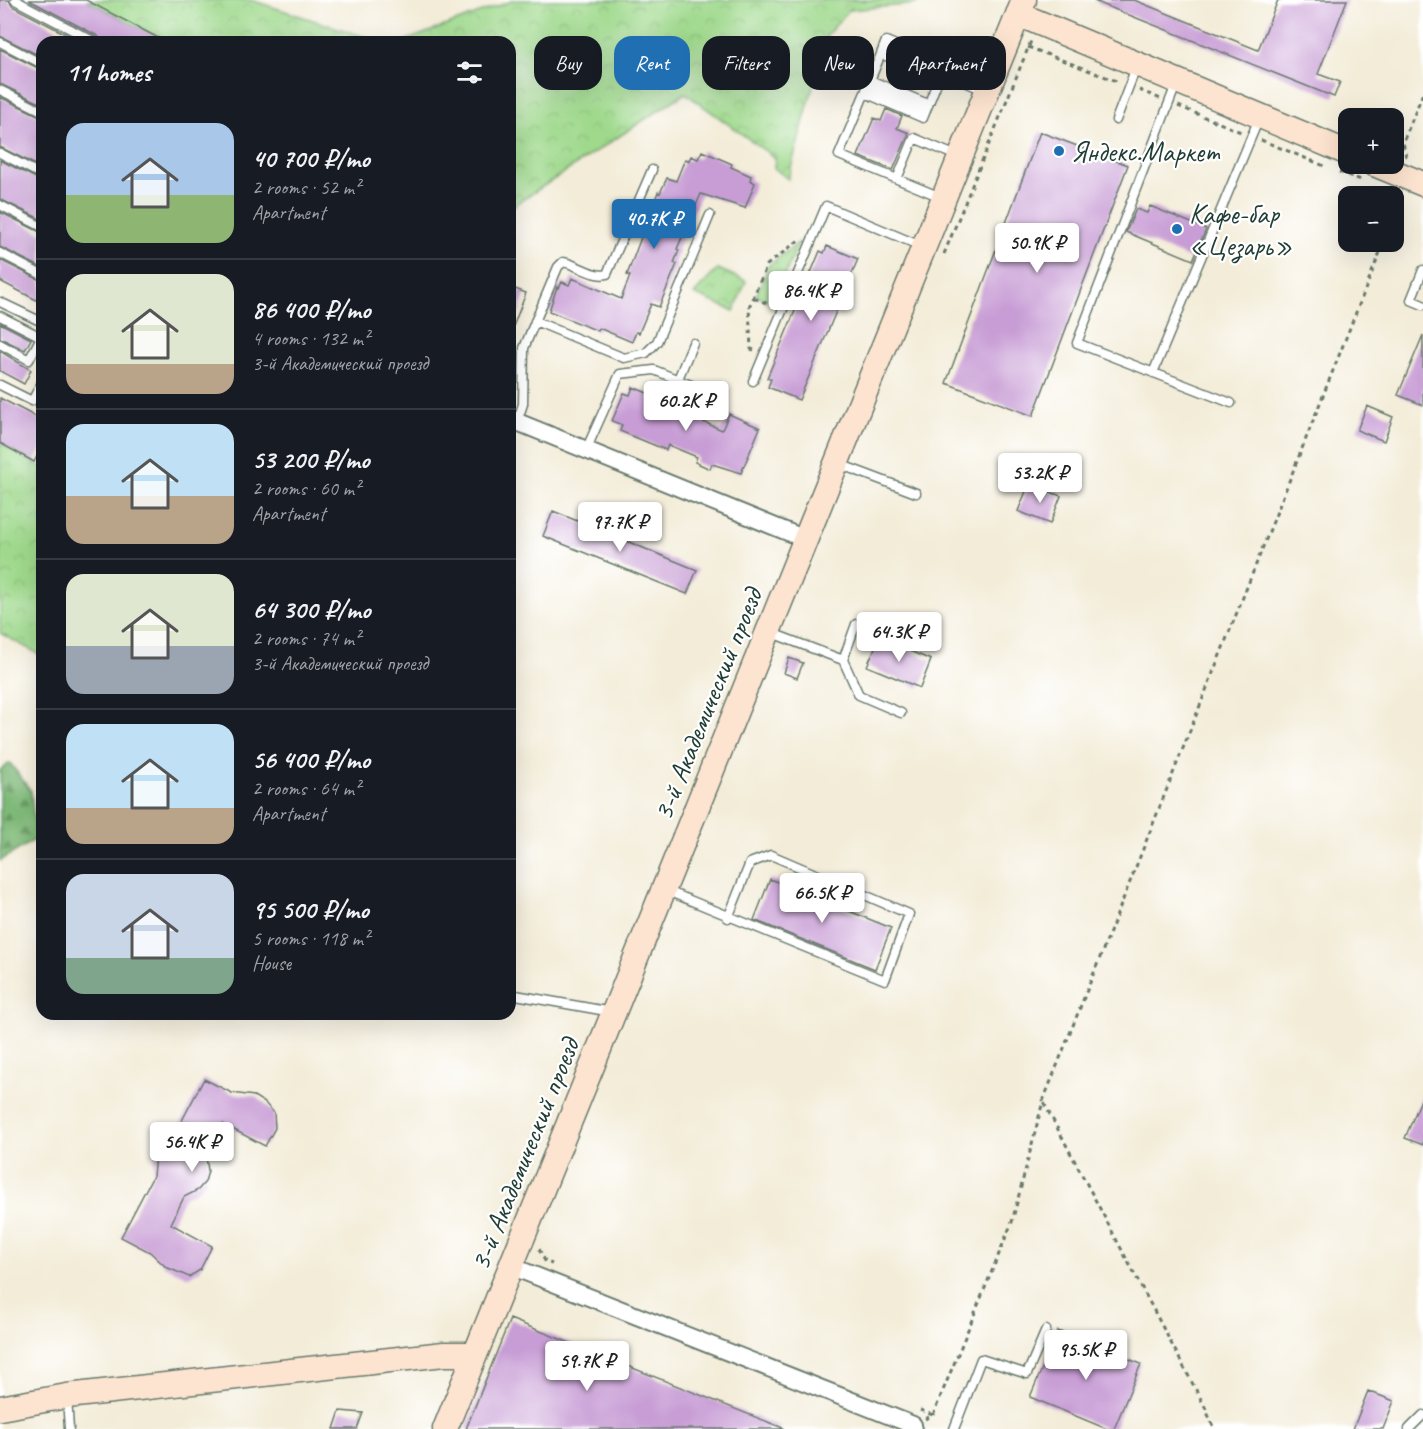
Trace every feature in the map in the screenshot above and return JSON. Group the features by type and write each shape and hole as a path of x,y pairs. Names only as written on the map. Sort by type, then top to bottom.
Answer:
{"street":[{"path":"1021,7 1134,76 1256,126 1338,150"},
{"name":"3-й Академический проезд","path":"445,1429 513,1267 613,1012 665,890 836,463 932,255 943,198 1021,7"},
{"path":"1376,174 1416,181"},
{"path":"516,422 805,539"},
{"path":"513,1267 916,1428"},
{"path":"0,1408 67,1396 444,1354 475,1354"}],"lane":[{"path":"15,0 84,36"},
{"path":"874,70 886,41"},
{"path":"0,42 36,61"},
{"path":"882,51 886,52"},
{"path":"1116,120 1134,76"},
{"path":"0,90 36,108"},
{"path":"866,90 839,155 943,198"},
{"path":"874,90 925,111"},
{"path":"874,90 925,111"},
{"path":"925,111 934,90"},
{"path":"1173,92 1077,343 1231,402"},
{"path":"1153,374 1256,126"},
{"path":"897,179 914,138 960,158"},
{"path":"0,153 36,172"},
{"path":"516,417 523,404 524,348 560,264 569,263 598,275 603,275 610,270 652,170"},
{"path":"0,205 36,224"},
{"path":"753,381 826,206 932,255"},
{"path":"535,321 624,358 646,353 657,342 710,215"},
{"path":"0,253 36,272"},
{"path":"1423,270 1411,300 1423,305"},
{"path":"0,302 36,319"},
{"path":"0,316 36,334"},
{"path":"678,379 693,343"},
{"path":"0,344 29,360 36,347"},
{"path":"586,450 620,374 654,370 716,395"},
{"path":"0,385 32,401 36,393"},
{"path":"836,463 916,493"},
{"path":"856,624 843,660 859,695 902,713"},
{"path":"768,632 843,660"},
{"path":"665,890 728,918 885,980 909,914 771,855 750,863 728,918"},
{"path":"516,995 613,1012"},
{"path":"954,1429 981,1359 1027,1374 1046,1330"},
{"path":"67,1396 69,1429"},
{"path":"1410,1429 1423,1415"}],"path":[{"path":"932,255 1028,47 1134,76 1338,160"},
{"path":"1404,201 1416,181 1403,142 1423,93"},
{"path":"764,355 751,349 749,307 753,297 767,265 800,239 810,243"},
{"path":"916,1428 933,1415 1012,1222 1043,1101 1380,252"},
{"path":"753,297 783,310"},
{"path":"1043,1101 1205,1407 1214,1429"},
{"path":"544,1239 539,1250 545,1261 560,1270"},
{"path":"911,1407 933,1415"}],"green space":[{"path":"86,0 251,0 362,36 155,36"},
{"path":"514,0 917,0 916,4 849,10 827,36 802,36 802,90 812,90 788,179 774,168 775,158 685,93 516,204 516,36 418,36"},
{"path":"799,242 773,303 756,296 769,265"},
{"path":"718,269 746,281 734,311 694,294"},
{"path":"0,443 36,464 36,653 0,633"},
{"path":"10,763 31,791 36,839 0,861 0,770"}],"building":[{"path":"0,0 9,0 12,6 70,36 36,36 36,54 0,36"},
{"path":"29,0 86,0 155,36 98,36"},
{"path":"1134,0 1258,50 1278,0 1347,0 1318,74 1340,82 1334,97 1094,1"},
{"path":"0,49 36,67 36,101 0,84"},
{"path":"0,97 36,114 36,165 0,147"},
{"path":"886,109 902,116 897,128 909,133 893,170 858,156 874,118 881,121"},
{"path":"1040,132 1128,165 1033,416 946,383"},
{"path":"702,151 732,164 731,167 751,176 750,180 755,183 745,208 701,194 677,249 679,250 674,263 677,264 659,307 651,304 639,333 636,332 632,342 549,311 557,287 559,288 562,282 569,285 572,278 621,299 630,276 627,275 658,192 660,193 667,178 676,181 685,159 689,161 691,156 698,159"},
{"path":"0,160 36,178 36,217 0,199"},
{"path":"1150,206 1206,229 1193,260 1126,232 1136,209 1147,213"},
{"path":"0,212 36,230 36,265 0,247"},
{"path":"827,246 858,259 799,400 768,387 771,379 767,378 820,251 824,253"},
{"path":"0,260 36,278 36,300 0,281"},
{"path":"516,289 526,293 516,319"},
{"path":"0,323 31,339 25,350 0,338"},
{"path":"1423,335 1423,405 1398,395"},
{"path":"0,351 31,370 24,384 0,371"},
{"path":"633,387 664,400 661,408 685,419 687,415 722,430 729,414 760,428 741,473 712,464 710,469 695,462 697,457 668,445 666,450 620,431 622,425 612,421 624,393 630,395"},
{"path":"0,398 36,417 36,458 34,462 0,443"},
{"path":"1367,406 1393,417 1384,441 1357,430"},
{"path":"1029,484 1061,496 1050,524 1018,511"},
{"path":"553,511 697,570 687,594 543,536"},
{"path":"879,638 931,660 920,688 867,666"},
{"path":"789,658 803,663 797,678 784,673"},
{"path":"770,879 891,928 875,969 754,920"},
{"path":"204,1079 232,1093 254,1096 265,1103 274,1113 275,1128 265,1146 223,1124 206,1156 208,1171 205,1182 198,1190 184,1197 171,1224 212,1246 200,1270 189,1277 166,1267 150,1252 121,1237 153,1176 155,1156 170,1143"},
{"path":"1423,1095 1423,1145 1405,1138"},
{"path":"510,1319 783,1428 783,1429 466,1429"},
{"path":"1058,1331 1141,1364 1114,1429 1107,1429 1030,1397"},
{"path":"1368,1391 1394,1401 1383,1429 1353,1429"},
{"path":"340,1411 363,1413 357,1429 334,1429"}],"place":[{"name":"Яндекс.Маркет","path":"1059,151"},
{"name":"Кафе-бар «Цезарь»","path":"1177,229"}]}
